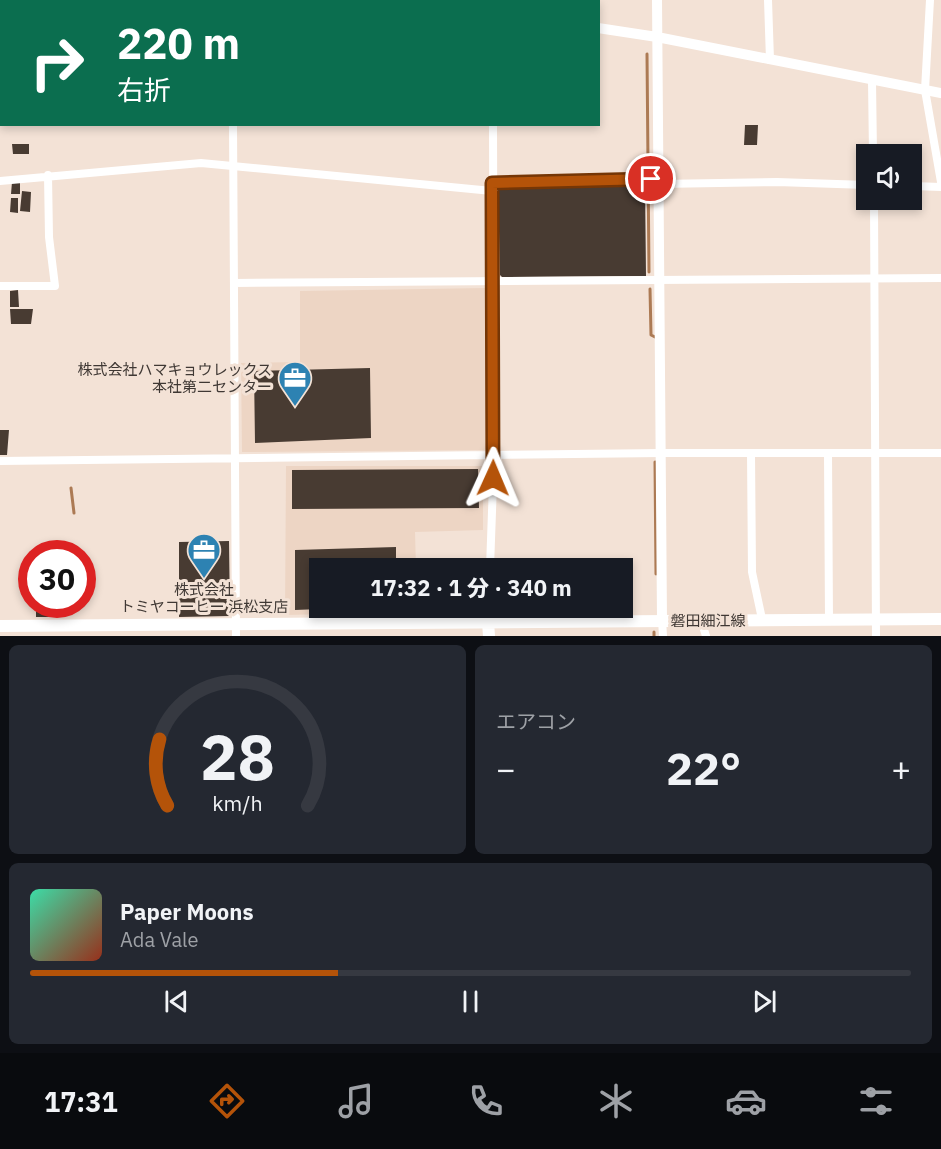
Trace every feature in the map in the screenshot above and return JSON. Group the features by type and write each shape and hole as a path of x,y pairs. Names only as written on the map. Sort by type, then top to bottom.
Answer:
{"main road":[{"name":"磐田細江線","path":"0,626 87,625 236,630 488,622 941,619"},
{"path":"488,622 489,636"}],"street":[{"path":"657,0 654,180 659,280 663,636"},
{"path":"768,0 770,60"},
{"path":"930,0 925,90 941,182"},
{"path":"600,28 657,37 941,93"},
{"path":"872,81 873,144"},
{"path":"232,126 236,630"},
{"path":"490,558 494,455 493,126"},
{"path":"0,181 201,163 314,175 492,187 654,180 856,185"},
{"path":"0,286 55,286 49,237 48,176"},
{"path":"922,186 941,187"},
{"path":"874,210 876,636"},
{"path":"234,283 941,278"},
{"path":"0,461 662,453 941,453"},
{"path":"751,453 752,572 762,619"},
{"path":"828,453 829,620"},
{"path":"488,618 488,622"},
{"path":"701,620 706,636"}],"shaded area":[{"path":"486,288 488,447 484,450 242,452 241,363 300,362 300,291"},
{"path":"286,466 483,466 483,530 415,532 416,558 309,558 309,614 285,615"}],"building":[{"path":"745,125 758,125 757,145 744,145"},
{"path":"12,144 29,144 29,154 13,154"},
{"path":"12,182 20,182 20,194 11,194"},
{"path":"645,184 646,276 502,277 500,275 498,188 503,186"},
{"path":"22,191 31,192 30,212 20,211"},
{"path":"11,198 18,198 18,213 10,212"},
{"path":"18,290 19,307 10,307 10,291"},
{"path":"10,309 33,309 31,324 11,324"},
{"path":"370,368 371,438 255,443 254,371"},
{"path":"0,430 9,430 7,455 0,455"},
{"path":"478,469 479,508 292,509 292,470"},
{"name":"株式会社 トミヤコーヒー 浜松支店","path":"229,541 230,616 179,617 179,542"},
{"path":"396,547 396,558 309,558 309,609 295,610 295,550"}],"waterway":[{"path":"647,54 649,272"},
{"path":"650,289 651,335 655,337"},
{"path":"655,462 656,574"},
{"path":"71,488 74,513"}],"place":[{"name":"株式会社ハマキョウレックス 本社第二センター","path":"295,407"},
{"name":"株式会社 トミヤコーヒー 浜松支店","path":"204,579"}],"route":[{"path":"493,478 492,183 651,179"}]}
